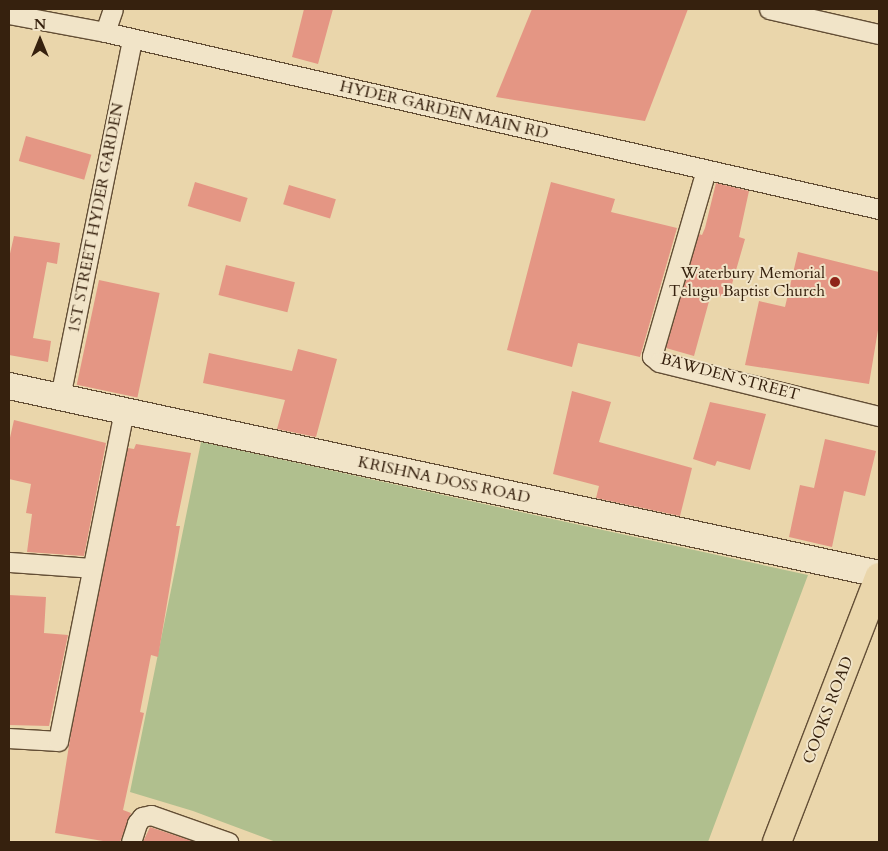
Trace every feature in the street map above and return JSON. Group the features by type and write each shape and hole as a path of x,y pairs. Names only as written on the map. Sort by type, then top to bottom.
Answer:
{"main road":[{"name":"COOKS ROAD","path":"777,842 879,575"}],"street":[{"path":"105,32 113,9"},
{"path":"769,9 879,34"},
{"name":"HYDER GARDEN MAIN RD","path":"9,14 105,32 132,40 879,209"},
{"name":"1ST STREET HYDER GARDEN","path":"60,397 132,40"},
{"name":"BAWDEN STREET","path":"706,170 652,356 659,362 879,416"},
{"name":"KRISHNA DOSS ROAD","path":"9,386 879,575"},
{"path":"9,738 58,741 124,412"},
{"path":"9,562 92,568"},
{"path":"131,842 142,816 151,815 228,842"}],"green space":[{"path":"201,442 808,575 708,842 276,842 193,811 130,792"}],"building":[{"path":"304,9 333,9 318,64 292,57"},
{"path":"532,9 688,9 645,121 496,97"},
{"path":"26,136 91,155 84,180 19,161"},
{"path":"195,182 248,198 240,222 188,206"},
{"path":"551,182 615,199 611,212 677,228 640,357 578,343 572,367 507,350"},
{"path":"716,183 749,191 739,237 745,239 728,298 711,294 694,356 666,348 699,234 702,235 705,228"},
{"path":"289,185 336,199 330,218 283,204"},
{"path":"14,236 60,243 57,264 47,262 33,338 51,341 48,362 9,355 9,258"},
{"path":"798,252 879,272 879,324 869,384 745,365 759,301 785,307"},
{"path":"226,265 295,282 287,312 219,295"},
{"path":"99,280 160,293 137,398 77,385"},
{"path":"298,349 337,359 316,437 277,429 285,400 203,383 209,353 292,371"},
{"path":"572,391 611,402 599,442 692,468 680,516 596,498 599,486 553,474"},
{"path":"710,402 766,414 750,470 717,461 715,466 693,459"},
{"path":"14,420 106,443 84,556 27,552 32,514 26,513 31,484 9,479 9,442"},
{"path":"825,439 876,451 865,496 844,491 832,547 789,537 800,485 814,488"},
{"path":"136,444 191,453 176,526 180,526 158,657 151,655 140,712 144,713 123,810 131,813 120,842 109,842 55,833 72,727 128,448 134,449"},
{"path":"9,595 46,597 44,633 68,635 49,726 9,725"},
{"path":"150,827 195,842 143,842"}],"place":[{"name":"Waterbury Memorial Telugu Baptist Church","path":"835,282"}]}
